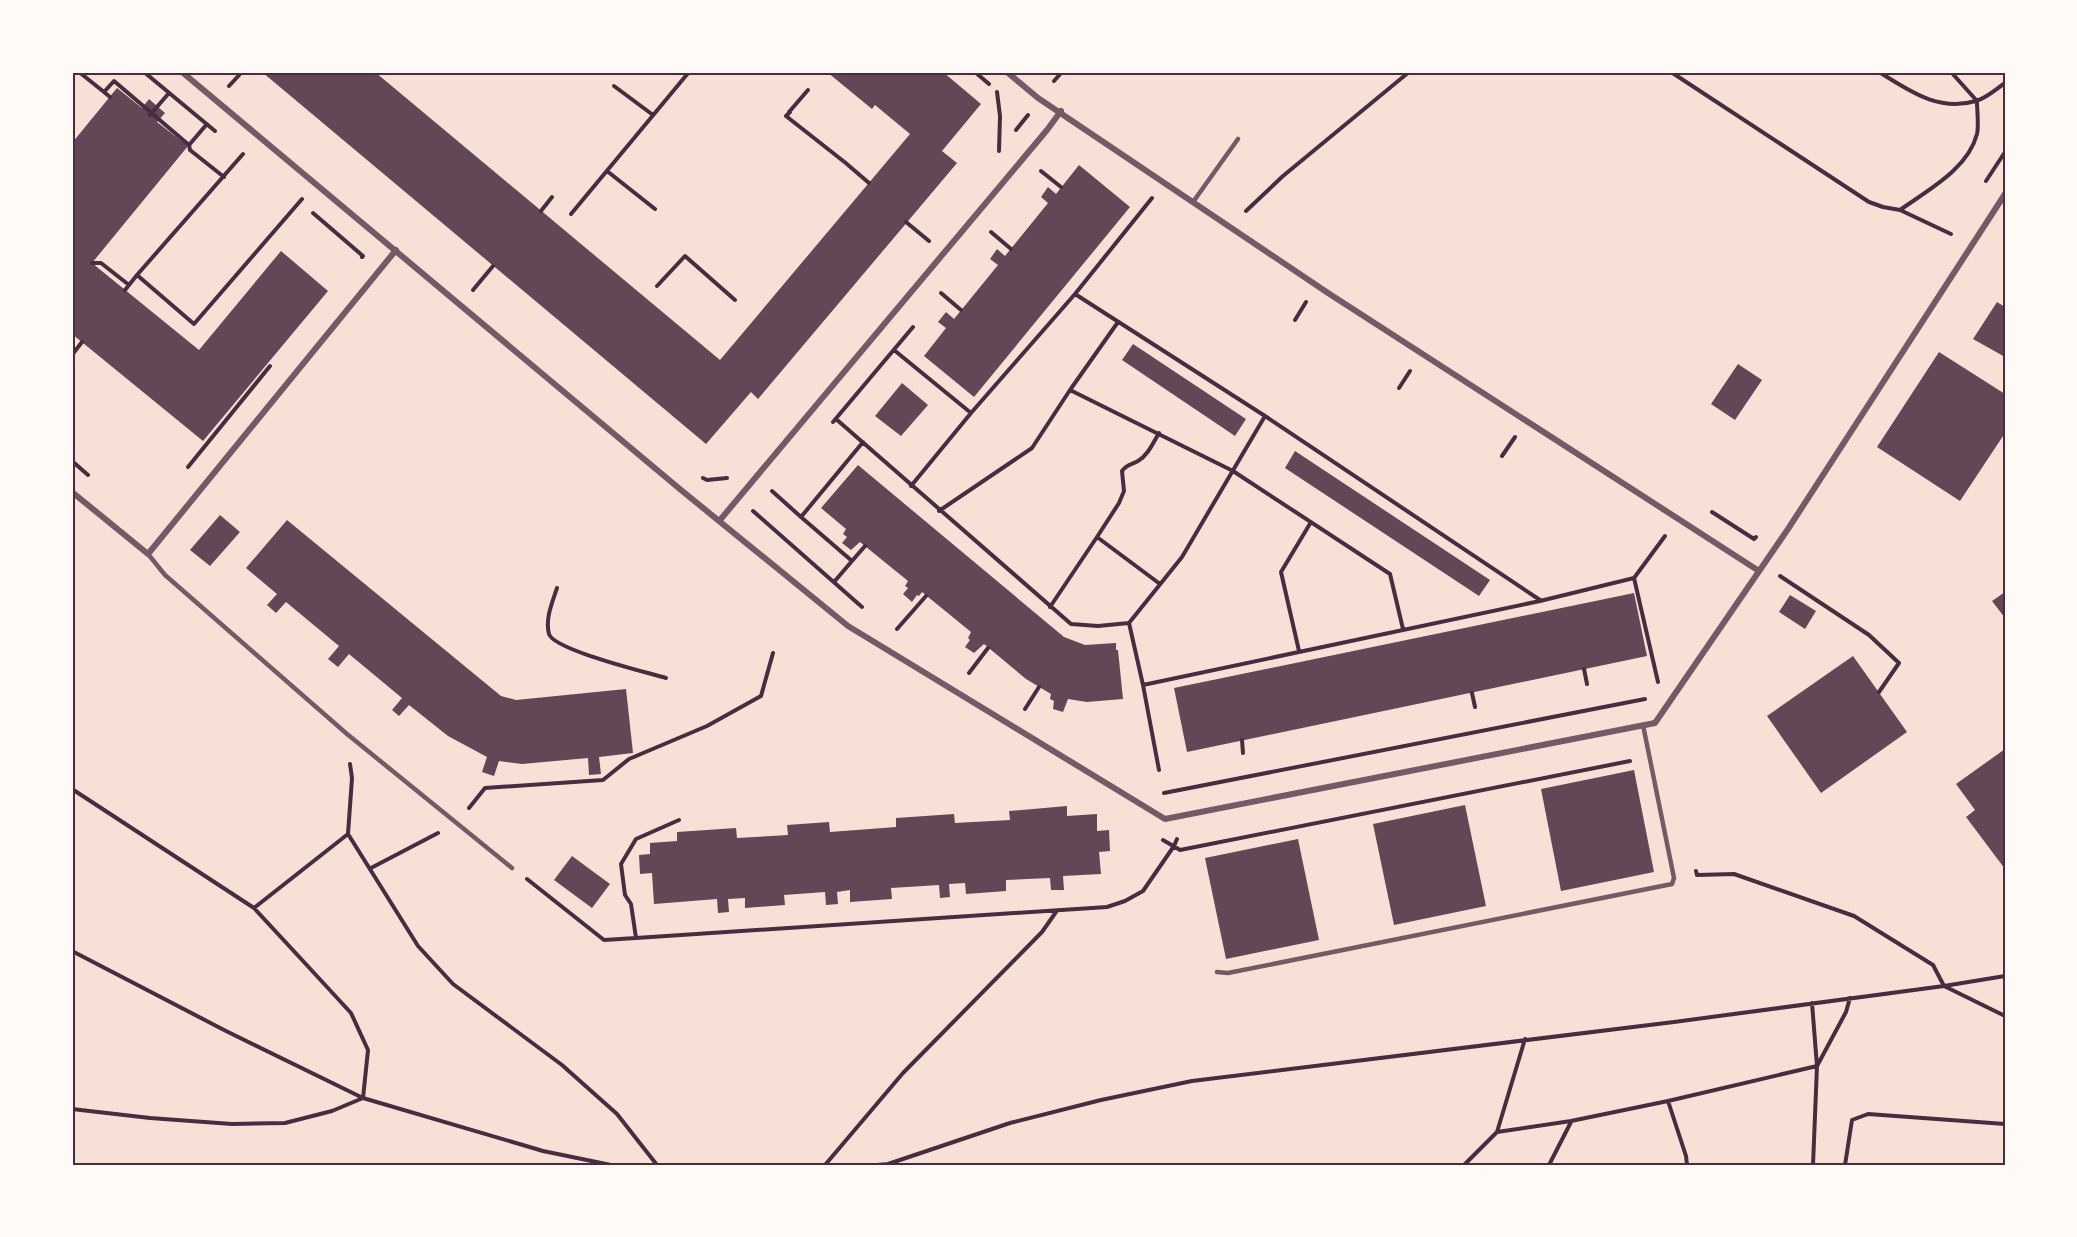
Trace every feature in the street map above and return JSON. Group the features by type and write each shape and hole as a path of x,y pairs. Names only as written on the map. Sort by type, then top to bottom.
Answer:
{"street":[{"path":"182,72 848,626 1165,819 1185,817 1655,723 1788,529 2005,194"},
{"path":"1007,72 1038,98 1061,111 1328,293 1759,571"},
{"path":"720,520 1061,111"},
{"path":"72,492 148,554 396,250"}],"lane":[{"path":"1193,202 1238,139"},
{"path":"148,554 165,574 347,734 512,868"},
{"path":"1217,972 1228,973 1672,884 1674,878 1643,725"}],"path":[{"path":"79,72 110,97"},
{"path":"144,72 216,132"},
{"path":"226,88 242,72"},
{"path":"571,214 689,72"},
{"path":"1054,81 1062,72"},
{"path":"1256,217 1246,211 1283,176 1409,72"},
{"path":"1671,72 1869,202 1900,210 1951,234"},
{"path":"1879,72 1928,100 1948,104 1977,101 2005,83"},
{"path":"1929,72 1940,72"},
{"path":"1900,210 1965,159 1977,134 1977,101 1951,72"},
{"path":"1048,76 1063,87"},
{"path":"104,92 114,81 189,145 190,150 224,177"},
{"path":"614,86 653,115"},
{"path":"808,90 786,116 869,183"},
{"path":"996,90 1000,116 999,151"},
{"path":"151,114 169,93"},
{"path":"189,145 207,124"},
{"path":"234,147 252,161"},
{"path":"125,290 243,154"},
{"path":"607,171 655,209"},
{"path":"1041,171 1061,188"},
{"path":"137,275 194,324 300,202 292,195"},
{"path":"541,211 552,197"},
{"path":"911,486 1075,294 1152,198"},
{"path":"309,210 363,256 355,264"},
{"path":"991,232 1011,249"},
{"path":"657,286 685,256 735,300"},
{"path":"92,263 101,263 129,285"},
{"path":"482,298 473,290 494,266"},
{"path":"941,293 961,310"},
{"path":"1075,294 1265,416 1540,601"},
{"path":"1295,320 1308,299"},
{"path":"939,510 1032,448 1118,322"},
{"path":"72,355 82,342"},
{"path":"894,350 972,413"},
{"path":"187,468 274,361"},
{"path":"1399,388 1412,368"},
{"path":"1070,390 1233,471 1390,574 1403,629"},
{"path":"836,419 1071,624 1098,626 1129,623 1182,557 1265,416"},
{"path":"1050,606 1119,503 1124,491 1122,471 1126,466 1145,456 1159,434"},
{"path":"1502,456 1515,436"},
{"path":"801,517 863,442"},
{"path":"72,461 90,476"},
{"path":"696,474 707,480 728,478"},
{"path":"717,479 863,608"},
{"path":"772,491 852,561"},
{"path":"1705,508 1754,539 1760,531"},
{"path":"1299,651 1281,572 1311,522"},
{"path":"1143,685 1540,601 1634,578 1666,536"},
{"path":"1097,537 1160,584"},
{"path":"834,582 865,546"},
{"path":"1779,575 1869,635 1899,663 1879,692"},
{"path":"1634,578 1658,683 1653,691"},
{"path":"557,588 548,617 549,633 553,640 576,651 666,678"},
{"path":"897,629 926,596"},
{"path":"889,623 906,634"},
{"path":"1129,623 1160,770"},
{"path":"969,674 988,648"},
{"path":"371,868 458,823 485,788 603,780 628,759 707,726 761,696 773,653"},
{"path":"960,668 978,679"},
{"path":"1584,669 1587,684"},
{"path":"1016,703 1025,709 1039,687"},
{"path":"1472,693 1475,707"},
{"path":"1162,794 1649,698"},
{"path":"347,734 352,778 348,834 418,946 453,984 562,1065 616,1114 657,1165"},
{"path":"1242,741 1243,753"},
{"path":"1174,846 1180,850 1648,757"},
{"path":"72,789 254,908 351,1013 368,1050 363,1098"},
{"path":"512,868 604,940 1056,911 1107,907 1125,901 1143,891 1174,846 1185,817"},
{"path":"636,938 632,904 626,895 621,864 636,839 679,820"},
{"path":"254,908 348,834"},
{"path":"1697,875 1734,874 1854,916 1933,965 1944,986 2005,1016"},
{"path":"825,1165 903,1072 1042,932 1056,911"},
{"path":"72,951 226,1031 363,1098 543,1150 611,1165"},
{"path":"877,1165 888,1164 1010,1123 1101,1100 1192,1081 1674,1022 2005,976"},
{"path":"1497,1132 1571,1121 1668,1101 1817,1066 1846,1012 1850,998"},
{"path":"1812,1003 1817,1066 1813,1165"},
{"path":"1464,1165 1497,1132 1525,1039"},
{"path":"72,1109 220,1123 285,1123 332,1111 363,1098"},
{"path":"1668,1101 1687,1165"},
{"path":"1845,1165 1852,1120 1868,1114 2005,1124"},
{"path":"1549,1165 1571,1121"}],"building":[{"path":"262,72 375,72 720,360 910,134 875,105 872,109 827,72 943,72 981,104 942,151 957,163 758,399 751,392 706,444"},
{"path":"117,88 142,108 149,99 165,113 157,122 188,146 92,263 199,350 281,251 328,291 203,441 72,334 72,143"},
{"path":"1079,165 1130,207 974,397 924,356 946,328 938,322 946,312 954,319 998,265 990,259 997,249 1005,256 1048,203 1041,197 1048,187 1056,194"},
{"path":"1997,302 2005,307 2005,357 1973,339"},
{"path":"1133,344 1246,419 1235,436 1122,360"},
{"path":"1939,352 2005,394 2005,433 1960,501 1877,447"},
{"path":"1738,364 1762,380 1735,420 1711,404"},
{"path":"902,383 928,405 901,436 875,416"},
{"path":"1295,451 1490,580 1479,596 1285,468"},
{"path":"858,465 1064,637 1085,645 1116,643 1123,699 1087,702 1068,699 1063,712 1053,709 1054,701 1050,699 1051,694 1026,679 984,644 974,653 965,647 970,640 968,638 971,632 922,592 912,602 903,594 908,588 905,586 908,581 860,542 851,550 842,543 847,537 843,534 846,529 821,508"},
{"path":"220,515 240,532 210,566 190,550"},
{"path":"287,520 501,696 516,700 626,689 633,753 599,757 601,774 589,775 588,758 522,764 499,761 494,776 482,772 487,757 448,736 409,705 399,716 392,710 402,698 349,654 338,667 328,659 339,646 286,602 276,613 267,605 277,594 246,568"},
{"path":"2005,592 2005,618 1992,601"},
{"path":"1634,593 1647,656 1187,752 1174,688"},
{"path":"1790,595 1816,611 1805,629 1779,612"},
{"path":"1853,656 1907,732 1821,793 1767,716"},
{"path":"2005,749 2005,869 1966,817 1975,810 1956,784"},
{"path":"1634,770 1654,872 1561,891 1541,789"},
{"path":"1465,805 1486,906 1394,925 1373,824"},
{"path":"1067,806 1067,816 1097,814 1097,831 1109,830 1110,851 1099,852 1101,874 1063,876 1064,890 1051,890 1050,878 1006,880 1006,891 966,894 965,883 949,884 950,897 940,898 939,885 891,888 892,899 850,902 850,890 837,892 838,904 826,905 825,892 784,895 785,905 745,908 745,898 728,899 729,912 718,913 717,899 654,904 652,873 640,874 639,855 650,854 650,843 677,841 677,832 736,828 737,838 788,835 787,825 829,822 830,832 896,827 896,818 954,814 955,823 1010,820 1009,811"},
{"path":"1298,839 1319,940 1226,959 1205,858"},
{"path":"572,856 610,884 592,908 554,880"}]}
